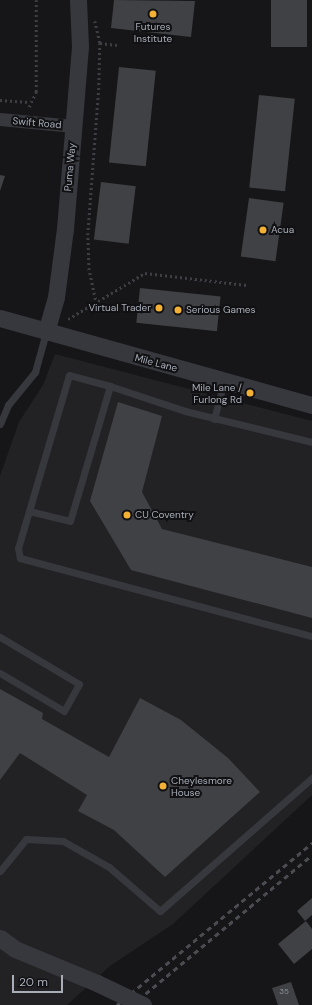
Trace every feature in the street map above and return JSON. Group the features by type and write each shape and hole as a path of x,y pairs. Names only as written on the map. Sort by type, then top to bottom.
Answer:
{"street":[{"name":"Puma Way","path":"46,332 56,297 74,126 79,21 78,0"},
{"name":"Swift Road","path":"0,120 74,126"},
{"name":"Mile Lane","path":"0,318 312,405"},
{"path":"0,938 15,949 98,983 143,1005"}],"lane":[{"path":"0,424 10,402 35,372 46,332"},
{"path":"312,442 214,419 110,386 69,375 18,548 20,558 312,636"},
{"path":"214,419 224,381"},
{"path":"29,511 70,521 110,386"},
{"path":"0,637 79,684 64,710 0,673"},
{"path":"0,871 26,839 63,841 109,867 160,911 312,778"}],"path":[{"path":"0,100 29,102 36,92 36,0"},
{"path":"79,21 98,21 100,44 88,233 89,268 96,300"},
{"path":"100,44 118,45"},
{"path":"46,332 96,300 145,273 246,285"}],"shaded area":[{"path":"55,354 312,421 312,795 173,924 110,966 67,1005 0,1005 0,476 19,422 43,385"}],"building":[{"name":"Futures Institute","path":"114,0 195,1 191,37 111,28"},
{"path":"271,0 307,0 307,47 271,47"},
{"path":"119,67 156,71 146,166 109,162"},
{"path":"259,95 295,99 285,191 249,187"},
{"path":"0,175 5,176 0,191"},
{"path":"101,182 136,186 129,244 94,240"},
{"name":"Acua","path":"249,198 284,203 275,261 241,256"},
{"name":"Serious Games","path":"140,288 221,296 217,331 136,323"},
{"name":"CU Coventry","path":"118,402 162,416 142,492 162,529 312,567 312,618 131,570 90,501"},
{"name":"Cheylesmore House","path":"0,689 43,713 42,719 109,757 140,698 181,720 228,758 260,792 165,877 114,830 78,811 87,795 20,753 0,780"},
{"path":"312,898 312,915 305,921 297,911"},
{"path":"306,921 312,929 312,949 294,964 278,944"},
{"path":"291,982 299,1005 278,1005 272,988"}],"railway":[{"path":"117,1005 312,843"},
{"path":"132,1005 312,855"}],"place":[{"name":"Futures Institute","path":"153,14"},
{"name":"Acua","path":"263,230"},
{"name":"Virtual Trader","path":"159,308"},
{"name":"Serious Games","path":"178,310"},
{"name":"Mile Lane / Furlong Rd","path":"250,393"},
{"name":"CU Coventry","path":"127,515"},
{"name":"Cheylesmore House","path":"163,786"}]}
